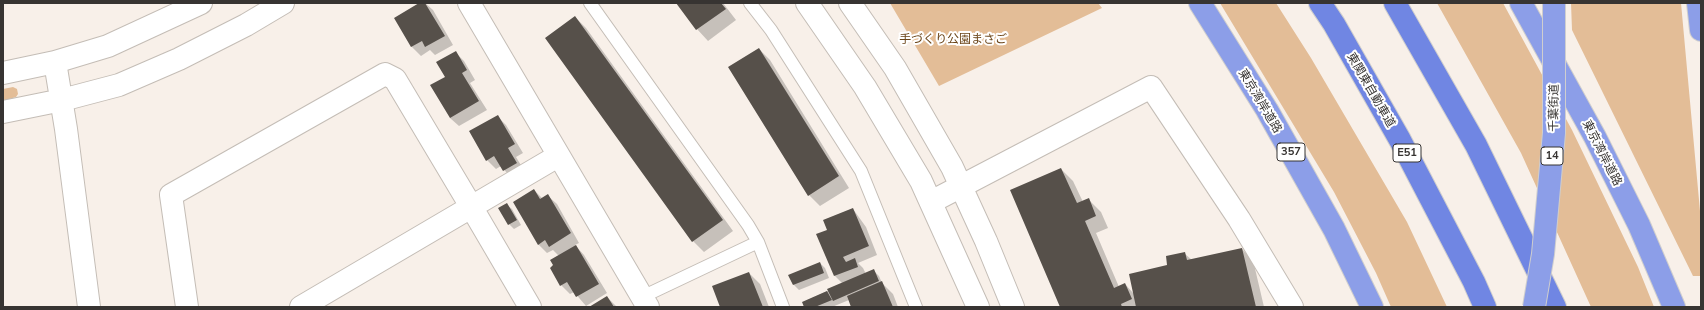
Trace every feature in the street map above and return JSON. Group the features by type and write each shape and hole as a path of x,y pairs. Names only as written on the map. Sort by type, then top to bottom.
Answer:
{"highway":[{"name":"東京湾岸道路","path":"1200,3 1267,110 1312,189 1334,229 1372,307"},
{"name":"東関東自動車道","path":"1320,3 1334,24 1400,140 1474,282 1485,307"},
{"path":"1395,3 1476,145 1555,307"},
{"name":"東京湾岸道路","path":"1521,3 1595,137 1639,225 1674,307"},
{"name":"千葉街道","path":"1534,307 1543,254 1554,133 1554,3"},
{"path":"1698,3 1701,30"}],"street":[{"path":"3,73 55,62 108,46 201,3"},
{"path":"3,112 62,100 119,85 179,59 246,25 283,3"},
{"path":"469,3 645,302"},
{"path":"807,3 865,87 921,181 978,307"},
{"path":"850,3 895,68 952,168 962,187 1013,307"},
{"path":"55,62 62,100 89,307"},
{"path":"187,307 171,195 385,74 395,79 530,307"},
{"path":"931,202 1151,87 1239,219 1292,307"},
{"path":"301,307 472,208 558,156"}],"lane":[{"path":"590,3 744,219 758,242 783,307"},
{"path":"750,3 771,30 860,171 916,307"},
{"path":"645,302 758,242"}],"green space":[{"name":"手づくり公園まさご","path":"890,3 1098,3 1102,8 939,86"},
{"path":"1220,3 1276,3 1311,58 1407,222 1447,307 1391,307 1376,273 1334,192"},
{"path":"1437,3 1503,3 1572,130 1638,267 1654,307 1591,307 1521,153"},
{"path":"1571,3 1681,3 1701,222 1701,276 1693,276 1572,30"},
{"path":"13,87 17,89 18,94 16,97 3,101 3,89"}],"building":[{"path":"419,3 425,3 445,36 425,47 422,41 411,47 394,18"},
{"path":"676,3 721,3 726,9 696,30"},
{"path":"575,16 723,220 692,242 545,38"},
{"path":"759,48 839,176 808,196 728,67"},
{"path":"456,51 467,70 462,73 479,101 450,118 430,85 445,77 436,62"},
{"path":"498,115 515,144 508,148 517,163 503,171 494,156 486,161 469,131"},
{"path":"1061,168 1077,203 1089,198 1096,216 1085,221 1114,288 1125,283 1132,299 1121,304 1122,307 1060,307 1010,190"},
{"path":"534,189 540,199 548,194 571,233 549,247 545,240 538,245 513,202"},
{"path":"507,203 517,220 508,225 498,208"},
{"path":"853,208 869,246 843,257 846,262 855,258 858,267 834,276 816,234 827,230 823,220"},
{"path":"576,245 599,284 576,297 567,282 560,286 550,268 553,265 550,260"},
{"path":"1242,248 1256,307 1136,307 1129,274 1167,265 1166,256 1185,252 1187,260"},
{"path":"820,262 824,273 793,285 788,275"},
{"path":"874,269 879,281 833,301 827,289"},
{"path":"749,272 763,307 720,307 712,286"},
{"path":"882,281 893,307 851,307 847,296"},
{"path":"827,291 832,300 815,307 804,307 802,302"},
{"path":"607,296 614,307 589,307"}]}
